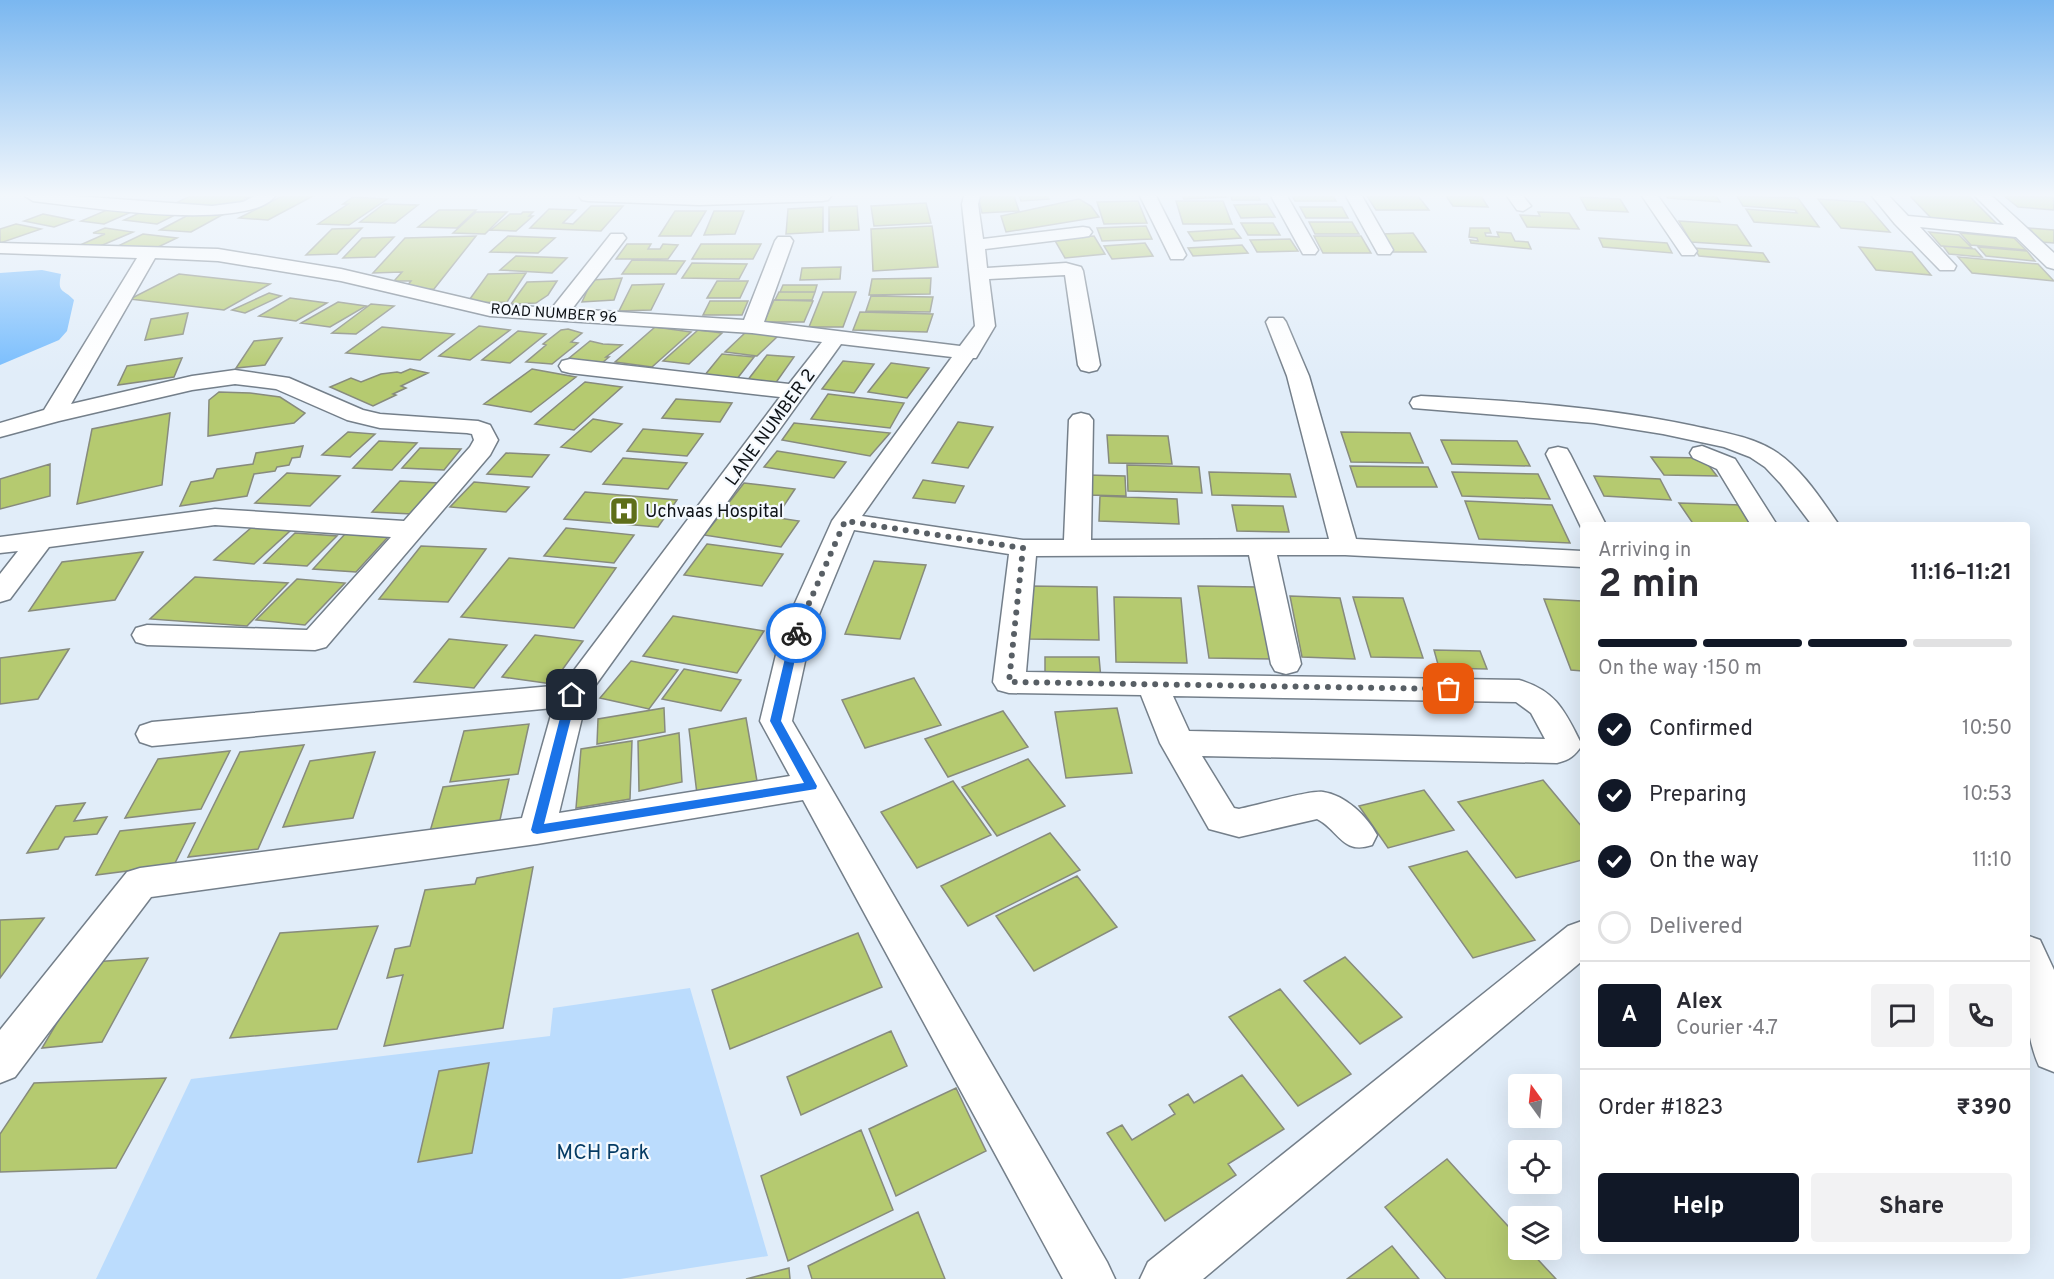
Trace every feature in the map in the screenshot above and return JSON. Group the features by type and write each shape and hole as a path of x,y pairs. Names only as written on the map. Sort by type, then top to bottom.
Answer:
{"street":[{"path":"53,415 148,256"},
{"name":"ROAD NUMBER 96","path":"222,256 341,275 490,310 752,327 836,337 972,344"},
{"path":"558,314 603,256"},
{"path":"752,327 779,256"},
{"path":"963,256 966,326 972,344"},
{"path":"977,256 985,326 845,521 796,634 776,721 1090,1279"},
{"path":"1937,256 1947,266"},
{"path":"980,274 1066,269 1074,271 1089,365"},
{"path":"1276,322 1298,376 1345,547"},
{"name":"LANE NUMBER 2","path":"537,830 572,695 836,337"},
{"path":"570,366 796,392"},
{"path":"0,430 53,415 192,383 235,377 281,383 355,415 380,421 470,426 482,430 486,440 481,450 315,640 147,635"},
{"path":"1421,403 1543,409 1628,419 1730,441 1750,448 1775,462 1824,522"},
{"path":"1077,548 1081,420"},
{"path":"1702,453 1726,464 1762,522"},
{"path":"1558,454 1592,522"},
{"path":"0,545 215,517 412,530"},
{"path":"845,521 1022,558 1077,548 1345,547 1580,559"},
{"path":"0,593 40,540"},
{"path":"1262,547 1286,664"},
{"path":"1022,558 1009,682 1519,692 1531,694 1544,705 1565,746 1557,751 1177,743"},
{"path":"1153,685 1177,743 1222,819 1239,823 1321,806 1338,814 1359,836"},
{"path":"153,734 572,695"},
{"path":"0,1063 140,883 537,830 812,786"},
{"path":"1165,1279 1580,940"},
{"path":"2030,968 2054,1052"}],"green space":[{"name":"MCH Park","path":"690,988 768,1256 620,1279 96,1279 191,1079 550,1036 553,1008"}],"water":[{"path":"42,270 61,274 60,288 74,300 67,331 59,340 0,365 0,273"}],"building":[{"path":"345,256 376,256 375,257 343,258"},
{"path":"389,256 460,256 434,289 412,290 406,287 411,281 394,281 402,272 373,273"},
{"path":"516,256 567,258 552,273 500,270"},
{"path":"618,256 670,256 668,259 616,259"},
{"path":"694,256 755,256 753,259 692,259"},
{"path":"872,256 936,256 938,267 873,271"},
{"path":"1064,256 1088,256 1065,258"},
{"path":"1110,256 1153,256 1112,259"},
{"path":"1699,256 1765,256 1769,262"},
{"path":"1865,256 1915,256 1931,275 1876,270"},
{"path":"1986,256 2031,256 2035,261"},
{"path":"1958,257 2038,264 2054,281 1972,273"},
{"path":"632,260 685,261 676,274 622,274"},
{"path":"692,263 747,264 739,279 682,278"},
{"path":"841,267 840,279 800,280 802,268"},
{"path":"526,273 507,302 467,303 488,274"},
{"path":"179,274 270,284 224,310 130,299"},
{"path":"622,278 614,300 582,302 592,280"},
{"path":"931,278 930,294 869,295 872,279"},
{"path":"557,281 548,295 536,303 511,304 527,282"},
{"path":"717,281 748,281 740,298 707,298"},
{"path":"664,284 651,310 619,311 632,285"},
{"path":"783,285 817,285 815,292 780,292"},
{"path":"779,292 815,292 812,300 775,300"},
{"path":"823,292 856,292 843,327 809,327"},
{"path":"269,293 281,296 245,313 232,310"},
{"path":"871,296 933,297 930,312 866,311"},
{"path":"290,298 327,303 296,321 259,316"},
{"path":"774,300 813,301 804,322 764,322"},
{"path":"710,301 748,301 742,315 703,315"},
{"path":"338,302 366,306 330,327 301,323"},
{"path":"371,304 394,306 356,334 332,333"},
{"path":"860,312 933,314 927,332 853,330"},
{"path":"188,313 183,334 145,340 151,319"},
{"path":"479,326 510,330 470,360 439,356"},
{"path":"382,327 454,334 420,360 346,353"},
{"path":"655,327 691,332 652,367 615,362"},
{"path":"568,329 582,333 571,342 578,343 552,364 526,362 546,345 543,344 561,330"},
{"path":"698,330 722,333 689,364 663,361"},
{"path":"518,331 546,334 510,363 482,360"},
{"path":"747,331 778,336 757,356 725,352"},
{"path":"282,338 265,365 236,368 254,341"},
{"path":"590,341 622,345 602,363 568,359"},
{"path":"722,354 754,357 733,384 700,381"},
{"path":"767,355 794,357 775,384 747,381"},
{"path":"182,358 174,377 118,385 127,366"},
{"path":"843,361 874,364 854,393 822,389"},
{"path":"891,363 929,368 907,398 868,392"},
{"path":"410,369 428,373 401,386 406,388 373,406 330,387 351,378 361,382 381,374 401,373"},
{"path":"532,369 576,377 531,412 484,404"},
{"path":"585,382 622,387 574,430 535,424"},
{"path":"219,392 280,397 305,413 294,423 208,436 209,400"},
{"path":"828,394 904,403 890,428 811,419"},
{"path":"676,399 732,403 720,422 662,418"},
{"path":"170,413 162,485 77,504 92,429"},
{"path":"593,419 622,424 591,452 561,447"},
{"path":"958,422 993,427 968,468 932,463"},
{"path":"794,423 890,433 870,456 782,440"},
{"path":"643,429 703,434 687,456 627,451"},
{"path":"348,432 375,434 350,457 322,455"},
{"path":"1341,432 1410,433 1423,463 1351,462"},
{"path":"1107,435 1168,436 1172,464 1109,463"},
{"path":"1441,440 1517,441 1530,466 1452,464"},
{"path":"379,441 417,443 392,470 353,468"},
{"path":"303,446 300,457 292,458 289,465 277,467 275,471 254,474 247,496 180,506 191,482 213,478 217,469 253,464 256,453"},
{"path":"420,448 461,449 444,470 402,468"},
{"path":"777,451 846,462 834,478 764,467"},
{"path":"506,453 549,455 532,477 487,474"},
{"path":"1651,457 1703,458 1717,476 1664,475"},
{"path":"623,458 687,463 668,489 603,484"},
{"path":"50,464 50,496 0,509 0,479"},
{"path":"1127,465 1199,467 1202,493 1128,491"},
{"path":"1350,466 1428,467 1437,487 1357,487"},
{"path":"1209,472 1290,474 1296,497 1212,495"},
{"path":"1452,472 1538,474 1550,499 1462,496"},
{"path":"287,473 340,476 310,506 255,503"},
{"path":"1087,475 1125,476 1126,496 1087,495"},
{"path":"1594,476 1660,479 1671,500 1604,496"},
{"path":"923,480 964,486 955,503 913,498"},
{"path":"400,481 439,483 412,514 372,512"},
{"path":"474,482 529,487 506,512 450,507"},
{"path":"744,483 795,489 779,513 727,505"},
{"path":"585,492 677,500 658,527 564,519"},
{"path":"1100,496 1177,499 1179,524 1099,521"},
{"path":"1465,501 1552,505 1570,543 1479,539"},
{"path":"1679,503 1741,505 1754,522 1692,522"},
{"path":"1232,505 1283,506 1289,532 1237,531"},
{"path":"724,510 799,521 781,547 704,535"},
{"path":"252,527 291,530 254,564 214,560"},
{"path":"566,528 634,535 614,563 544,556"},
{"path":"295,533 337,536 307,566 264,563"},
{"path":"345,534 388,537 356,572 313,569"},
{"path":"707,544 783,554 762,586 684,575"},
{"path":"421,546 486,549 448,602 379,599"},
{"path":"143,552 115,600 29,611 62,562"},
{"path":"509,558 616,568 574,628 461,617"},
{"path":"874,561 926,565 900,639 845,634"},
{"path":"195,577 288,583 247,626 150,619"},
{"path":"297,579 345,583 305,625 256,620"},
{"path":"1029,586 1097,587 1099,640 1028,639"},
{"path":"1198,586 1258,587 1273,659 1209,658"},
{"path":"1290,596 1340,598 1355,659 1302,657"},
{"path":"1114,597 1181,598 1187,663 1116,662"},
{"path":"1353,597 1403,598 1423,658 1371,657"},
{"path":"1544,599 1580,601 1580,671 1571,670"},
{"path":"673,616 764,631 737,673 643,656"},
{"path":"535,635 583,641 552,684 502,677"},
{"path":"449,639 507,645 474,688 414,682"},
{"path":"69,649 38,699 0,704 0,658"},
{"path":"1434,650 1480,651 1487,669 1439,668"},
{"path":"1045,657 1099,657 1101,679 1045,679"},
{"path":"631,661 678,670 649,709 600,698"},
{"path":"684,669 741,680 721,711 662,699"},
{"path":"914,678 941,725 865,748 842,700"},
{"path":"664,708 665,732 597,744 598,719"},
{"path":"1117,708 1132,773 1066,778 1055,712"},
{"path":"1003,711 1028,747 948,777 925,739"},
{"path":"746,718 757,781 697,794 689,729"},
{"path":"529,724 518,774 450,782 464,731"},
{"path":"679,733 682,782 639,791 638,741"},
{"path":"632,741 630,799 576,808 581,749"},
{"path":"304,745 258,849 188,857 240,752"},
{"path":"230,751 201,809 125,818 158,759"},
{"path":"375,752 353,818 283,827 310,761"},
{"path":"1028,759 1065,806 997,836 962,787"},
{"path":"509,779 498,829 428,838 443,787"},
{"path":"1543,780 1580,825 1580,861 1516,878 1458,802"},
{"path":"953,781 991,835 917,868 881,812"},
{"path":"1424,790 1454,830 1388,848 1359,806"},
{"path":"85,803 74,821 107,817 97,834 65,837 58,849 27,853 56,806"},
{"path":"195,823 174,865 96,875 120,831"},
{"path":"1050,833 1080,870 968,926 941,886"},
{"path":"1467,851 1535,940 1473,958 1409,867"},
{"path":"533,867 503,1028 384,1046 403,975 387,978 395,949 410,946 425,890 475,884 477,878"},
{"path":"1077,876 1117,927 1034,971 996,916"},
{"path":"44,918 0,978 0,920"},
{"path":"378,926 337,1029 230,1038 280,933"},
{"path":"858,933 882,987 730,1049 712,990"},
{"path":"1345,957 1402,1017 1360,1044 1304,981"},
{"path":"148,958 102,1042 42,1048 93,962"},
{"path":"1280,989 1351,1074 1298,1106 1229,1017"},
{"path":"891,1031 907,1066 801,1115 787,1077"},
{"path":"489,1063 472,1153 418,1162 439,1071"},
{"path":"1242,1075 1284,1129 1228,1164 1236,1175 1165,1221 1107,1133 1122,1125 1132,1140 1175,1114 1169,1105 1188,1094 1194,1103"},
{"path":"166,1078 116,1168 0,1172 0,1134 34,1083"},
{"path":"956,1088 986,1151 896,1196 869,1129"},
{"path":"861,1130 893,1210 788,1261 761,1176"},
{"path":"1447,1159 1508,1226 1508,1260 1538,1260 1556,1279 1446,1279 1385,1207"},
{"path":"918,1212 945,1279 812,1279 808,1266"},
{"path":"1392,1246 1419,1279 1347,1279"},
{"path":"789,1268 790,1279 746,1279"}],"way so far":[{"path":"796,633 845,521 1023,548 1009,682 1449,689"}],"place":[{"name":"Uchvaas Hospital","path":"624,511"}],"route":[{"path":"572,695 537,830 812,786 776,721 796,633"}]}
